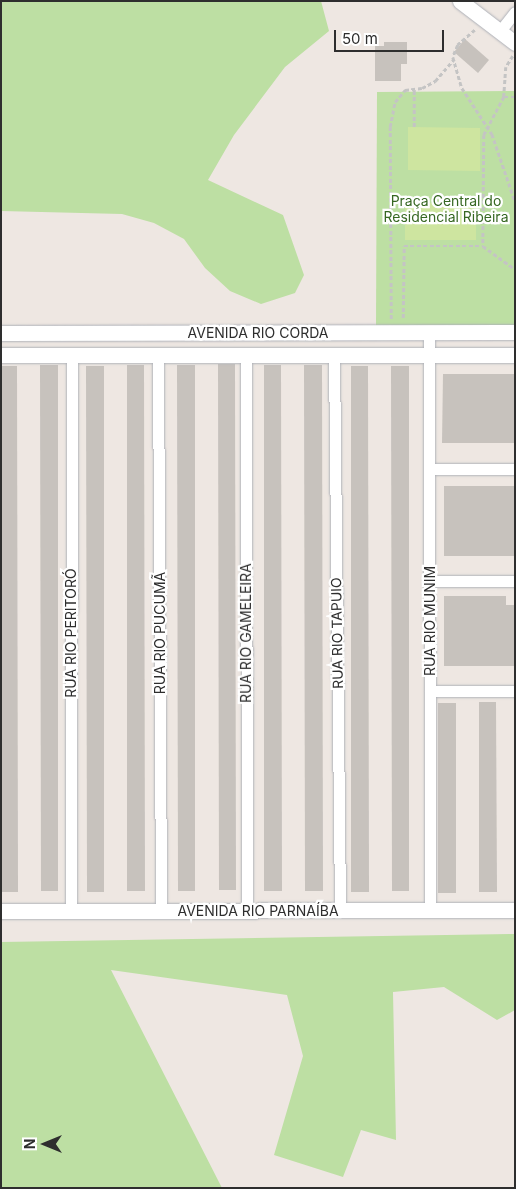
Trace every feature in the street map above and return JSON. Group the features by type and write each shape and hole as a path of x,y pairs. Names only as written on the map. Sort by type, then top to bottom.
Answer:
{"street":[{"path":"460,1 515,43"},
{"path":"500,31 515,12"},
{"name":"RUA RIO MUNIM","path":"429,332 430,910"},
{"name":"AVENIDA RIO CORDA","path":"1,334 515,332"},
{"name":"AVENIDA RIO CORDA","path":"1,355 515,355"},
{"name":"RUA RIO PERITORÓ","path":"71,911 72,355"},
{"name":"RUA RIO PUCUMÃ","path":"158,355 161,911"},
{"name":"RUA RIO GAMELEIRA","path":"246,355 248,911"},
{"name":"RUA RIO TAPUIO","path":"334,355 340,911"},
{"path":"429,469 515,469"},
{"path":"429,581 515,581"},
{"path":"430,691 515,691"},
{"name":"AVENIDA RIO PARNAÍBA","path":"1,911 515,910"}],"path":[{"path":"484,20 458,44 453,54 462,88 488,129 515,200"},
{"path":"483,246 484,135 504,97 506,67 515,53"},
{"path":"397,332 390,127 395,102 405,90 414,89 435,81 454,59"},
{"path":"414,89 414,127"},
{"path":"504,97 515,97"},
{"path":"397,332 404,246 483,246 515,269"}],"green space":[{"path":"1,1 321,1 329,31 285,67 234,135 208,180 283,215 304,275 295,293 261,304 230,291 205,268 184,239 154,223 122,214 1,211"},
{"name":"Praça Central do Residencial Ribeira","path":"515,91 515,325 376,326 377,92"},
{"path":"408,127 480,128 480,171 408,170"},
{"path":"405,203 476,203 476,240 405,240"},
{"path":"515,934 515,1010 497,1020 444,987 393,992 396,1140 361,1130 343,1177 274,1155 303,1056 287,995 111,970 222,1188 1,1188 1,942"}],"building":[{"path":"465,39 489,60 478,73 454,52"},
{"path":"384,42 407,42 407,64 401,64 401,81 375,81 375,46 384,46"},
{"path":"218,364 235,364 236,890 219,890"},
{"path":"40,365 58,365 58,891 41,891"},
{"path":"127,365 144,365 145,891 127,891"},
{"path":"177,365 195,365 195,891 178,891"},
{"path":"264,365 281,365 282,891 264,891"},
{"path":"304,365 322,365 323,891 305,891"},
{"path":"1,366 17,366 18,892 1,892"},
{"path":"86,366 104,366 104,892 87,892"},
{"path":"351,366 368,366 369,892 351,892"},
{"path":"391,366 409,366 409,891 392,891"},
{"path":"443,374 515,374 515,443 442,443"},
{"path":"444,486 515,486 515,556 444,556"},
{"path":"444,596 506,596 506,605 515,605 515,666 444,666"},
{"path":"479,702 496,702 497,892 479,892"},
{"path":"438,703 456,703 456,893 438,893"}]}
